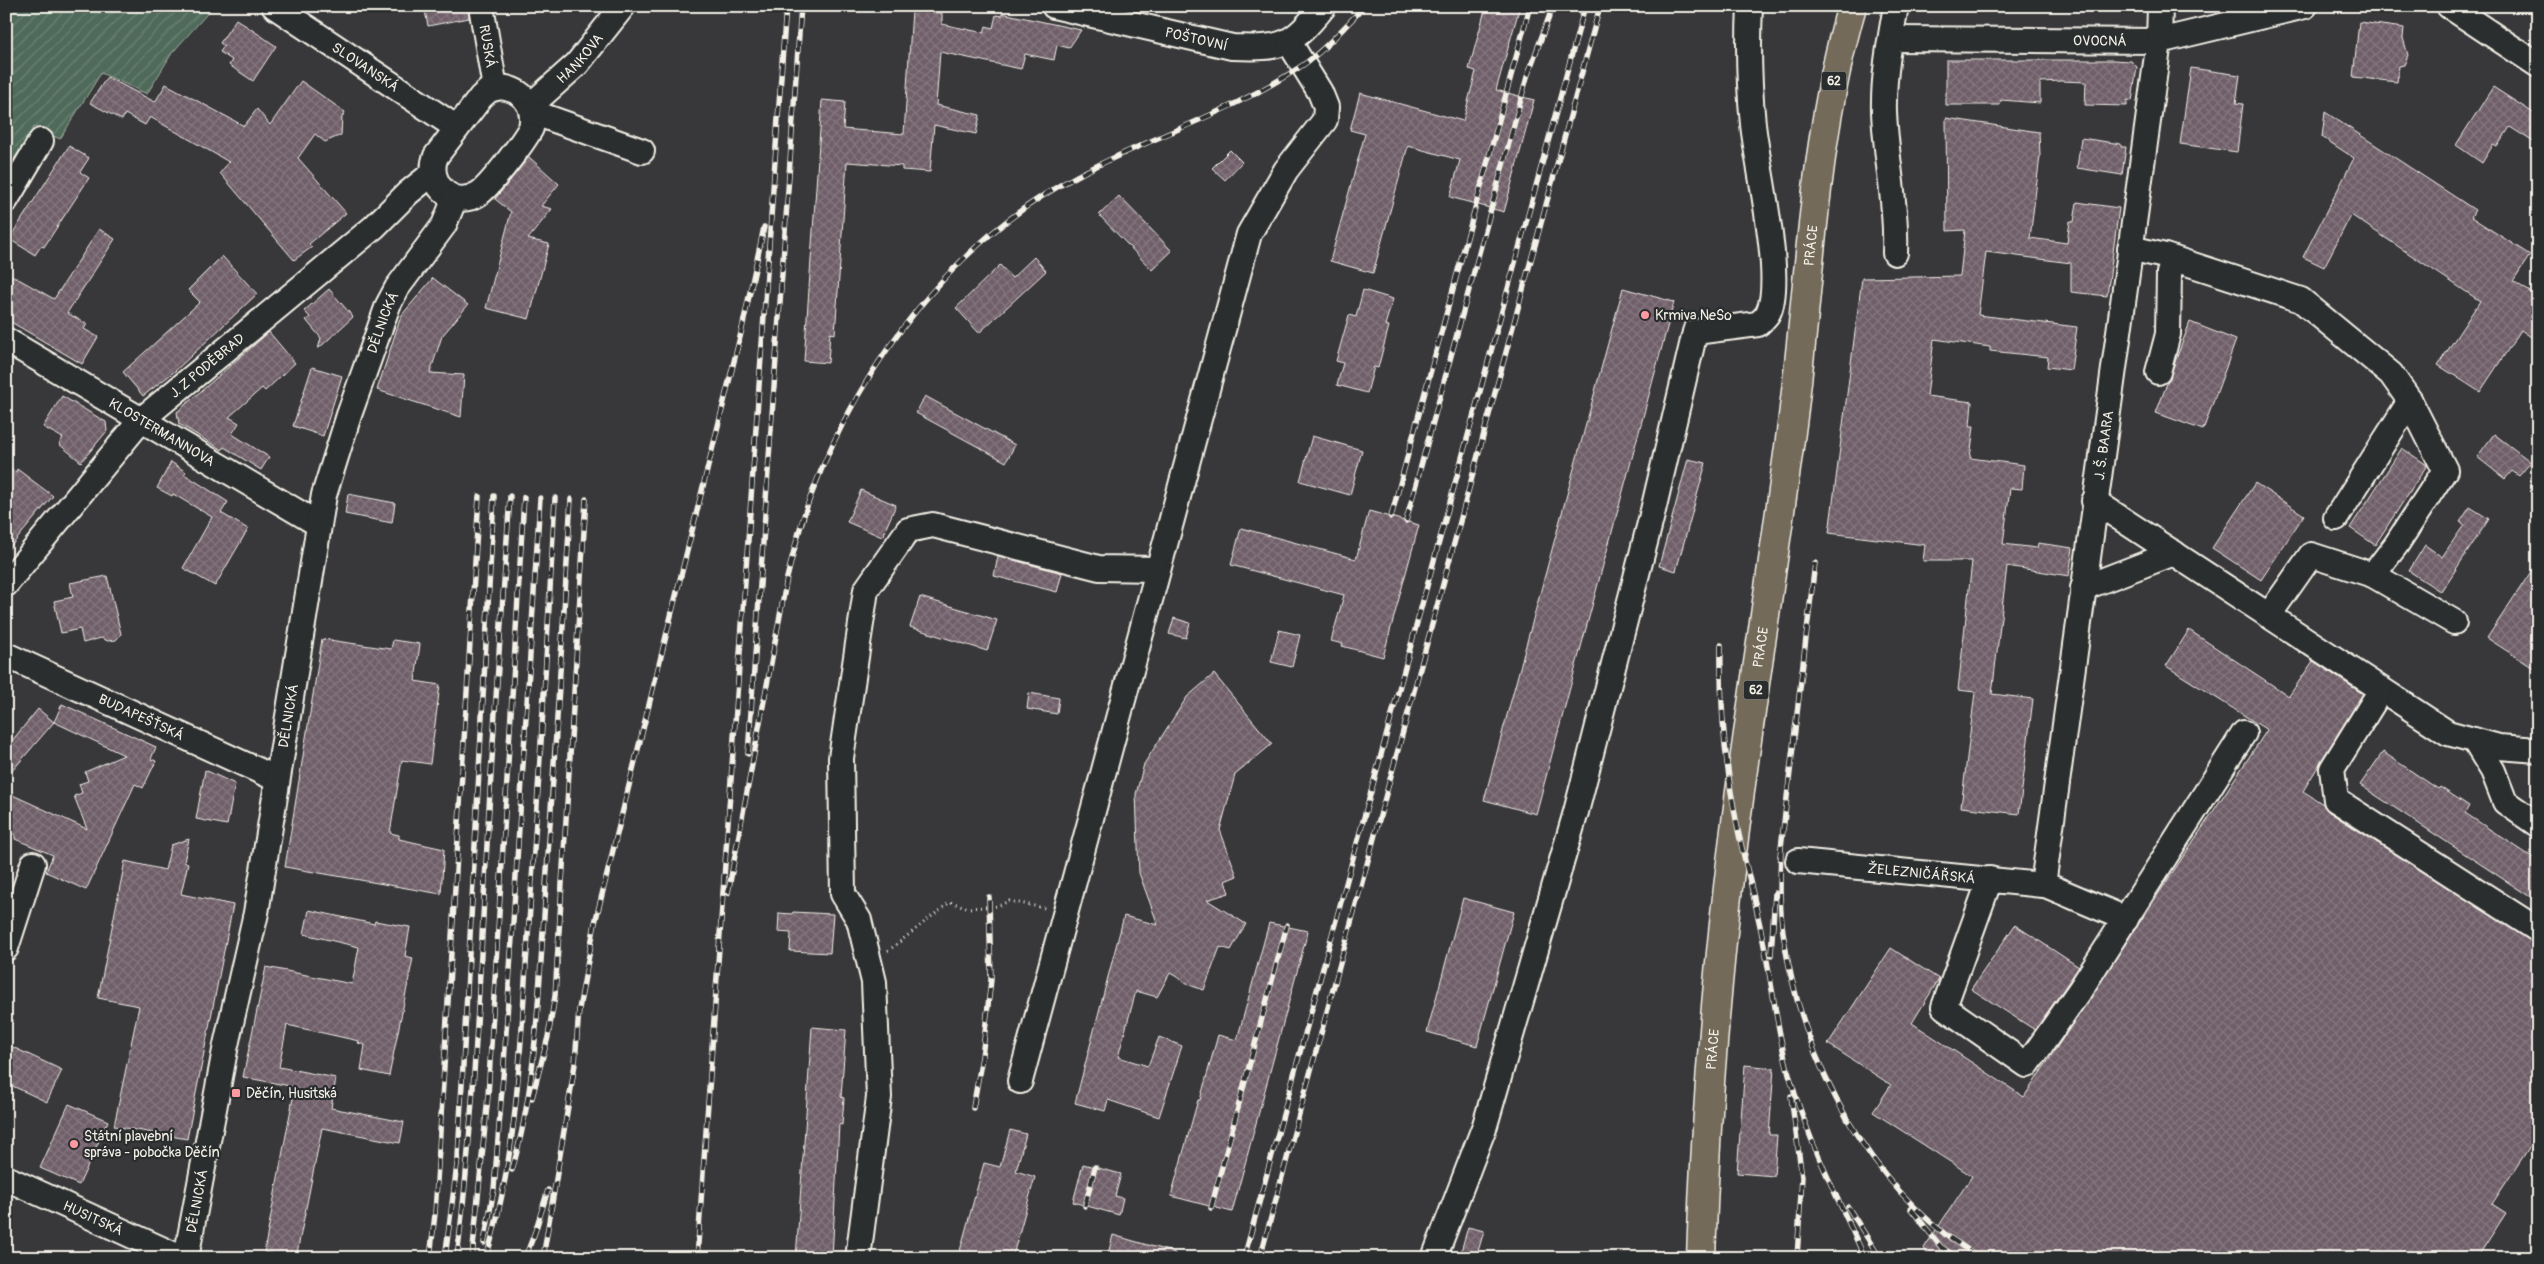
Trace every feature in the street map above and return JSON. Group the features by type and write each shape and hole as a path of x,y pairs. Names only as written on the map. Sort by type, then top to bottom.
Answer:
{"main road":[{"path":"1825,123 1820,63 1835,6"},
{"name":"62","path":"1842,40 1852,6"},
{"path":"1842,40 1867,6"},
{"name":"PRÁCE","path":"1701,1258 1706,1134 1719,970 1796,397 1825,123 1842,40"}],"street":[{"name":"SLOVANSKÁ","path":"274,6 457,128"},
{"name":"RUSKÁ","path":"481,6 495,88"},
{"name":"HANKOVA","path":"531,109 577,64 623,6"},
{"name":"POŠTOVNÍ","path":"1054,6 1115,13 1232,47 1268,48 1289,42 1302,32 1324,6"},
{"path":"1434,1258 1485,1125 1576,812 1652,519 1696,332 1758,324 1768,314 1771,301 1772,242 1753,125 1749,74 1750,6"},
{"path":"1895,253 1896,233 1888,170 1884,110 1896,6"},
{"name":"J. Š. BAARA","path":"2046,885 2094,501 2159,41 2160,6"},
{"name":"OVOCNÁ","path":"1891,39 2159,41 2305,6"},
{"path":"2449,6 2538,65"},
{"path":"1020,1081 1249,234 1286,170 1325,120 1326,107 1320,92 1289,42"},
{"path":"531,109 532,122 528,133 487,187 473,197 455,198 440,189 433,173 436,156 481,96 495,88 516,90 531,109 642,151"},
{"path":"6,200 41,141"},
{"name":"J. Z PODĚBRAD","path":"6,584 140,420 374,228 408,193 433,173"},
{"name":"DĚLNICKÁ","path":"186,1258 226,1045 256,912 324,495 382,319 398,288 444,225 455,198"},
{"path":"2130,248 2174,259 2301,300 2391,374 2410,401 2445,470 2396,545 2373,575"},
{"path":"2158,372 2168,334 2169,274 2174,259"},
{"name":"KLOSTERMANNOVA","path":"6,340 318,524"},
{"path":"2336,518 2410,401"},
{"path":"2094,501 2448,733 2499,747 2538,750"},
{"path":"858,1258 879,1097 874,982 859,920 843,894 841,758 866,590 908,530 933,525 1099,568 1157,569"},
{"path":"2083,588 2174,553"},
{"path":"2270,615 2311,555 2373,575 2454,622"},
{"name":"BUDAPEŠŤSKÁ","path":"6,655 277,780"},
{"path":"2382,690 2332,768 2336,800 2538,930"},
{"path":"1990,879 1944,1007 2027,1065 2126,918 2244,733"},
{"path":"2474,740 2492,771 2505,802 2538,825"},
{"name":"ŽELEZNIČÁŘSKÁ","path":"1798,860 2046,885 2126,918"},
{"path":"6,948 33,864"},
{"name":"HUSITSKÁ","path":"6,1178 181,1258"}],"path":[{"path":"870,965 950,902 969,908 998,906 1008,901 1065,912"}],"green space":[{"path":"6,6 214,6 172,53 147,94 101,73 60,139 34,127 6,172"}],"building":[{"path":"424,6 468,6 469,18 428,26"},
{"path":"1486,6 1520,6 1496,90 1534,100 1504,212 1450,197 1460,160 1408,146 1373,273 1330,261 1365,134 1350,130 1360,93 1463,121 1476,71 1469,69"},
{"path":"912,10 942,13 942,24 984,33 986,26 993,28 996,15 1002,16 1002,13 1081,30 1069,48 1057,45 1054,60 1025,54 1021,69 940,52 936,105 980,115 976,134 934,125 930,172 902,170 902,166 847,162 835,334 830,333 828,363 804,361 822,100 845,102 843,129 904,134"},
{"path":"236,19 276,46 253,81 229,65 232,60 220,52 224,46 220,43"},
{"path":"2359,22 2404,28 2403,38 2408,55 2404,65 2399,66 2397,82 2353,77"},
{"path":"1946,60 2113,60 2131,61 2137,67 2132,101 2127,100 2127,106 2085,105 2086,82 2061,81 2040,82 2040,103 2001,100 2000,105 1946,105"},
{"path":"2191,68 2240,75 2236,103 2243,104 2237,152 2180,144"},
{"path":"107,77 155,102 166,84 244,126 257,109 270,125 301,81 345,112 342,117 341,135 325,142 315,134 298,158 346,213 309,244 312,247 294,260 220,173 229,162 150,117 145,125 125,114 122,120 90,103"},
{"path":"2493,87 2538,116 2538,145 2510,127 2497,147 2493,145 2482,163 2456,145"},
{"path":"2325,112 2475,210 2471,217 2530,255 2513,281 2538,297 2538,342 2521,330 2480,392 2438,365 2480,301 2351,215 2324,267 2303,257 2354,158 2322,137"},
{"path":"1946,118 2039,132 2040,156 2030,238 2067,243 2070,221 2074,222 2077,202 2119,208 2107,296 2071,292 2071,263 1986,252 1978,315 2077,327 2071,370 2047,367 2048,357 1990,351 1990,347 1934,339 1927,396 1972,402 1970,426 1974,426 1970,458 2024,465 2022,489 2010,488 2003,544 2037,548 2038,543 2073,548 2069,576 2007,566 1992,694 2033,699 2019,814 1961,807 1975,692 1958,690 1972,561 1923,561 1925,545 1829,533 1862,278 1960,276 1965,230 1947,231"},
{"path":"2081,138 2121,144 2121,147 2126,147 2122,175 2077,168"},
{"path":"69,146 89,158 80,172 89,178 44,247 41,246 35,255 9,239"},
{"path":"1230,150 1242,162 1225,180 1212,168"},
{"path":"529,157 559,184 541,206 552,209 528,239 549,244 529,319 486,308 511,212 495,199"},
{"path":"1119,196 1172,251 1152,270 1099,215"},
{"path":"99,229 115,239 67,313 87,324 84,329 98,337 82,364 6,319 6,272 54,299"},
{"path":"222,256 257,294 175,371 143,396 123,372 200,302 188,290"},
{"path":"1034,257 1046,271 979,333 956,308 1000,265 1012,278"},
{"path":"433,278 468,305 442,336 430,373 464,375 461,417 377,390 401,316"},
{"path":"1623,288 1674,302 1536,814 1484,800"},
{"path":"329,289 353,317 318,349 321,338 306,320 310,317 304,311"},
{"path":"1363,290 1393,299 1385,325 1389,326 1378,368 1374,367 1367,393 1337,385 1343,363 1336,361 1349,315 1356,317"},
{"path":"2190,322 2236,340 2203,430 2156,413"},
{"path":"269,332 295,363 265,391 262,388 229,417 239,423 232,434 269,457 261,470 224,447 222,450 179,424 177,412"},
{"path":"312,367 342,376 323,436 293,426"},
{"path":"62,396 106,422 107,431 81,462 59,444 63,438 43,427"},
{"path":"925,396 1015,445 1006,462 916,413"},
{"path":"2494,434 2531,462 2519,476 2512,471 2505,479 2477,457"},
{"path":"1312,436 1362,450 1350,495 1300,481"},
{"path":"2402,448 2427,465 2375,545 2350,528"},
{"path":"1688,459 1706,463 1676,571 1659,566"},
{"path":"171,462 186,472 184,474 228,502 221,513 248,529 215,586 183,568 212,517 173,494 172,496 157,488"},
{"path":"6,467 16,472 17,469 53,496 6,552"},
{"path":"2255,483 2304,515 2261,580 2212,548"},
{"path":"861,490 896,505 882,537 847,522"},
{"path":"348,494 395,503 392,523 345,514"},
{"path":"2470,507 2489,519 2441,592 2409,571 2425,545 2442,557 2464,525 2460,522"},
{"path":"1369,511 1419,525 1383,657 1342,646 1343,644 1331,641 1344,595 1231,565 1241,528 1356,559"},
{"path":"998,556 1062,573 1057,592 994,576"},
{"path":"2538,561 2538,671 2487,638"},
{"path":"107,576 121,634 116,640 108,641 101,638 83,643 80,629 61,633 54,601 73,597 70,583"},
{"path":"920,597 997,620 987,651 910,627"},
{"path":"1174,618 1190,623 1186,638 1169,634"},
{"path":"1279,630 1300,635 1292,667 1271,662"},
{"path":"2189,630 2289,696 2313,661 2363,694 2303,791 2323,804 2329,812 2538,945 2538,1134 2492,1204 2506,1213 2477,1258 1929,1258 1924,1248 1972,1176 1873,1112 1891,1085 1828,1044 1891,948 1939,979 1912,1023 2024,1097 2267,730 2166,666"},
{"path":"322,639 391,649 393,640 420,644 415,681 440,685 430,764 402,760 390,833 399,835 399,839 444,849 441,894 285,867"},
{"path":"1214,674 1272,744 1235,775 1220,830 1237,876 1225,881 1229,893 1207,900 1246,924 1231,950 1220,947 1204,990 1192,986 1170,973 1157,997 1136,991 1118,1057 1148,1066 1159,1037 1182,1046 1159,1117 1108,1100 1105,1111 1075,1103 1124,916 1158,925 1139,873 1136,794 1144,764 1187,697"},
{"path":"1029,693 1059,698 1057,714 1027,709"},
{"path":"62,704 156,747 151,759 156,761 143,788 135,784 86,890 46,872 53,855 15,839 15,834 6,835 6,792 87,829 74,796 82,793 79,784 88,781 85,772 124,755 54,722"},
{"path":"38,709 54,722 6,778 6,748"},
{"path":"2383,752 2438,789 2440,787 2469,806 2465,813 2538,861 2538,902 2360,785"},
{"path":"205,770 235,784 227,825 196,819"},
{"path":"189,839 184,862 188,863 181,894 233,905 187,1139 114,1126 139,1006 98,998 125,861 165,870 171,845"},
{"path":"1463,898 1514,912 1477,1046 1427,1032"},
{"path":"309,910 374,924 375,921 410,927 405,956 413,958 389,1076 361,1070 365,1045 358,1043 359,1041 287,1025 279,1067 336,1078 331,1108 404,1122 400,1143 322,1128 296,1258 289,1258 264,1252 295,1087 243,1077 266,967 352,984 359,947 304,934"},
{"path":"793,912 833,914 830,953 790,951 791,933 778,932 779,913 792,914"},
{"path":"1269,923 1308,931 1232,1212 1171,1196 1218,1035 1237,1040"},
{"path":"2015,925 2079,967 2035,1030 1971,989"},
{"path":"812,1027 846,1030 841,1097 844,1098 842,1125 839,1124 832,1258 796,1258"},
{"path":"6,1044 62,1070 47,1102 6,1083"},
{"path":"1745,1065 1774,1068 1769,1135 1777,1135 1774,1176 1737,1173"},
{"name":"Státní plavební správa - pobočka Děčín","path":"69,1104 108,1121 79,1185 40,1168"},
{"path":"1010,1130 1026,1134 1016,1171 1035,1177 1013,1255 1011,1258 958,1258 984,1163 1000,1167"},
{"path":"1083,1164 1121,1174 1115,1196 1123,1198 1119,1215 1073,1202"},
{"path":"1468,1227 1484,1231 1476,1258 1459,1258"},
{"path":"1113,1235 1175,1253 1174,1258 1107,1258"}],"railway":[{"path":"697,1258 786,6"},
{"path":"748,754 801,6"},
{"path":"728,893 787,578 801,524 832,445 857,398 885,353 917,310 952,270 991,234 1032,203 1077,176 1105,162 1220,111 1276,82 1320,52 1365,6"},
{"path":"1391,517 1530,6"},
{"path":"1406,521 1527,77 1553,6"},
{"path":"1244,1258 1585,6"},
{"path":"1260,1258 1600,6"},
{"path":"543,1258 575,1064 579,1009 595,923 742,329 764,227"},
{"path":"430,1258 435,1214 479,496"},
{"path":"445,1258 458,1157 494,496"},
{"path":"457,1258 472,1104 492,758 510,496"},
{"path":"472,1258 488,1096 524,497"},
{"path":"484,1243 494,1189 504,1064 540,498"},
{"path":"486,1258 504,1182 516,1106 539,781 555,498"},
{"path":"512,1170 526,1108 535,1044 571,499"},
{"path":"532,1098 548,1037 555,996 586,499"},
{"path":"1780,856 1815,563"},
{"path":"1721,645 1722,713 1729,780 1739,837 1762,934 1784,1054 1799,1107 1830,1183 1865,1258"},
{"path":"1781,849 1781,911 1791,974 1802,1017 1817,1058 1836,1098 1858,1137 1884,1173 1913,1206 1946,1235 1980,1258"},
{"path":"1771,955 1775,893"},
{"path":"973,1108 982,1057 991,980 989,897"},
{"path":"1211,1208 1287,925"},
{"path":"1791,1096 1802,1177 1797,1258"},
{"path":"1085,1206 1095,1167"},
{"path":"525,1258 548,1190"},
{"path":"1848,1207 1880,1258"},
{"path":"1911,1209 1941,1247 1958,1258"}],"place":[{"name":"Krmiva NeSo","path":"1645,315"},
{"name":"Děčín, Husitská","path":"236,1093"},
{"name":"Státní plavební správa - pobočka Děčín","path":"74,1144"}]}
